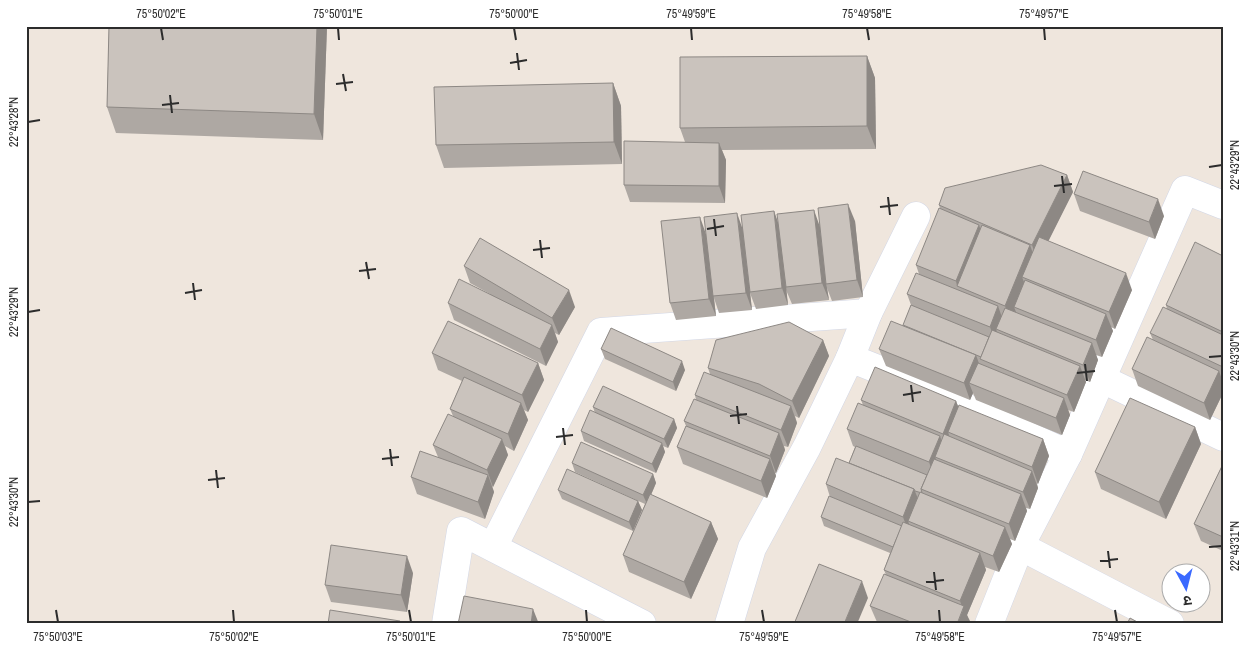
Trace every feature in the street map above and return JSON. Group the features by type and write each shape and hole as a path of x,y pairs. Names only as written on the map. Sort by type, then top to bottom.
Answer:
{"street":[{"path":"989,624 1020,546 1068,454 1100,378 1185,190 1223,205"},
{"path":"729,624 752,548 807,448 850,358 868,313 916,216"},
{"path":"493,547 601,332 868,313"},
{"path":"850,358 910,382 1068,454"},
{"path":"1100,378 1223,437"},
{"path":"446,624 461,531 642,624"},
{"path":"1020,546 1170,624"}],"building":[{"path":"109,26 317,26 314,114 107,107"},
{"path":"867,56 867,126 680,128 680,57"},
{"path":"613,83 614,142 436,145 434,87"},
{"path":"624,141 719,143 719,186 624,185"},
{"path":"1041,165 1067,175 1032,245 939,205 945,188"},
{"path":"1083,171 1158,199 1149,222 1074,194"},
{"path":"848,204 857,280 826,284 818,208"},
{"path":"939,208 979,225 956,281 916,265"},
{"path":"814,210 822,283 786,287 777,214"},
{"path":"774,211 782,288 750,292 741,215"},
{"path":"737,213 746,293 713,296 704,217"},
{"path":"700,217 709,299 670,303 661,221"},
{"path":"982,225 1030,245 1005,306 957,286"},
{"path":"1039,237 1126,273 1109,312 1022,277"},
{"path":"480,238 569,290 552,318 464,266"},
{"path":"1195,242 1223,256 1223,332 1166,305"},
{"path":"916,273 998,306 990,327 907,294"},
{"path":"459,279 552,325 540,349 448,303"},
{"path":"1025,280 1106,314 1096,340 1014,307"},
{"path":"911,305 989,337 981,357 903,325"},
{"path":"1163,307 1223,335 1223,367 1150,333"},
{"path":"1005,308 1092,343 1083,365 996,329"},
{"path":"448,321 538,363 522,395 432,353"},
{"path":"891,321 976,355 964,383 879,349"},
{"path":"789,322 823,340 792,401 759,384 708,368 716,340"},
{"path":"611,328 682,361 673,382 601,349"},
{"path":"992,330 1080,366 1067,395 980,359"},
{"path":"1147,337 1219,371 1204,403 1132,369"},
{"path":"978,363 1064,398 1056,418 969,383"},
{"path":"875,367 956,401 943,434 861,400"},
{"path":"704,372 791,406 781,430 695,395"},
{"path":"464,377 521,403 508,434 450,409"},
{"path":"603,386 674,419 664,439 593,407"},
{"path":"1130,398 1195,427 1159,502 1095,472"},
{"path":"694,399 779,433 770,456 684,421"},
{"path":"858,403 940,436 929,462 847,429"},
{"path":"959,405 1043,439 1032,467 948,432"},
{"path":"590,410 662,443 652,464 581,431"},
{"path":"448,414 502,439 487,470 433,445"},
{"path":"686,426 770,459 761,481 677,447"},
{"path":"944,434 1032,471 1023,492 935,457"},
{"path":"581,442 653,474 643,495 572,463"},
{"path":"856,446 927,475 921,489 922,493 849,463"},
{"path":"420,451 488,475 478,502 411,477"},
{"path":"836,458 914,489 903,517 826,484"},
{"path":"934,459 1021,494 1009,524 921,489"},
{"path":"1223,464 1223,537 1194,524"},
{"path":"567,469 638,501 629,522 558,490"},
{"path":"920,492 1005,527 993,556 908,521"},
{"path":"650,494 711,522 684,582 623,555"},
{"path":"829,496 902,526 893,547 821,517"},
{"path":"903,522 980,553 960,601 884,570"},
{"path":"331,545 407,556 401,595 325,585"},
{"path":"819,564 862,581 844,624 794,624"},
{"path":"884,574 964,606 957,624 916,624 870,606"},
{"path":"464,596 533,609 531,624 458,624"},
{"path":"330,610 400,621 399,624 328,624"},
{"path":"1130,618 1141,624 1127,624"}]}
